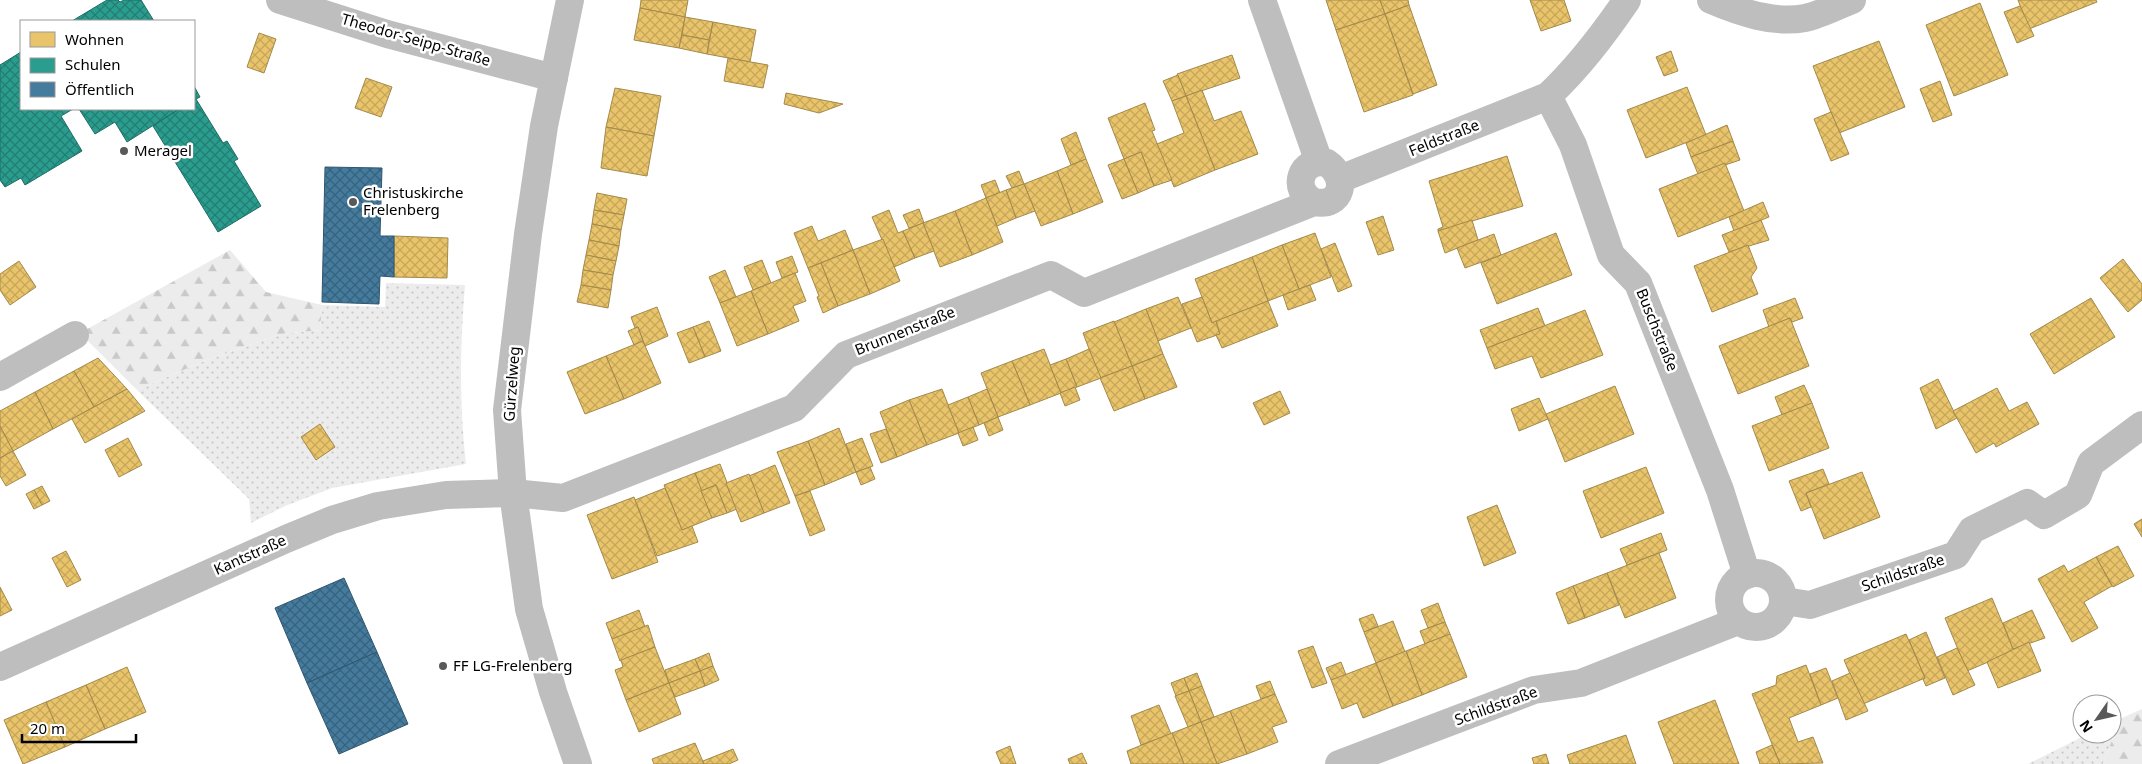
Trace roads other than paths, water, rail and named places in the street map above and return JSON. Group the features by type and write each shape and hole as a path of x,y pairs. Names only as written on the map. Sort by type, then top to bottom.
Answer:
{"street":[{"name":"Theodor-Seipp-Straße","path":"280,0 387,34 554,78"},
{"name":"Gürzelweg","path":"570,0 554,78 528,234 508,410 513,493 529,609 553,692 578,764"},
{"path":"1262,0 1319,162"},
{"path":"1548,96 1574,72 1627,0"},
{"path":"1711,0 1744,12 1777,19 1805,18 1852,0"},
{"name":"Feldstraße","path":"1340,180 1548,96"},
{"name":"Buschstraße","path":"1548,96 1573,146 1611,255 1638,283 1720,490 1747,574"},
{"path":"1319,162 1328,163 1332,166 1340,180 1340,189 1333,199 1312,203 1303,193 1300,178 1304,169 1319,162"},
{"name":"Brunnenstraße","path":"513,493 563,498 794,408 846,355 892,335 1051,276 1084,293 1312,203"},
{"path":"0,377 75,335"},
{"name":"Schildstraße","path":"1784,601 1810,605 1956,556 1972,530 2027,503 2044,515 2078,495 2091,463 2142,425"},
{"name":"Kantstraße","path":"0,667 332,520 378,506 446,495 513,493"},
{"path":"1756,573 1772,578 1779,584 1784,601 1782,611 1776,620 1767,626 1757,628 1747,626 1738,621 1732,613 1729,595 1739,579 1747,574 1756,573"},
{"name":"Schildstraße","path":"1339,764 1534,690 1580,683 1738,621"}],"place":[{"name":"Meragel","path":"124,151"},
{"name":"Christuskirche Frelenberg","path":"353,202"},
{"name":"FF LG-Frelenberg","path":"443,666"}]}
